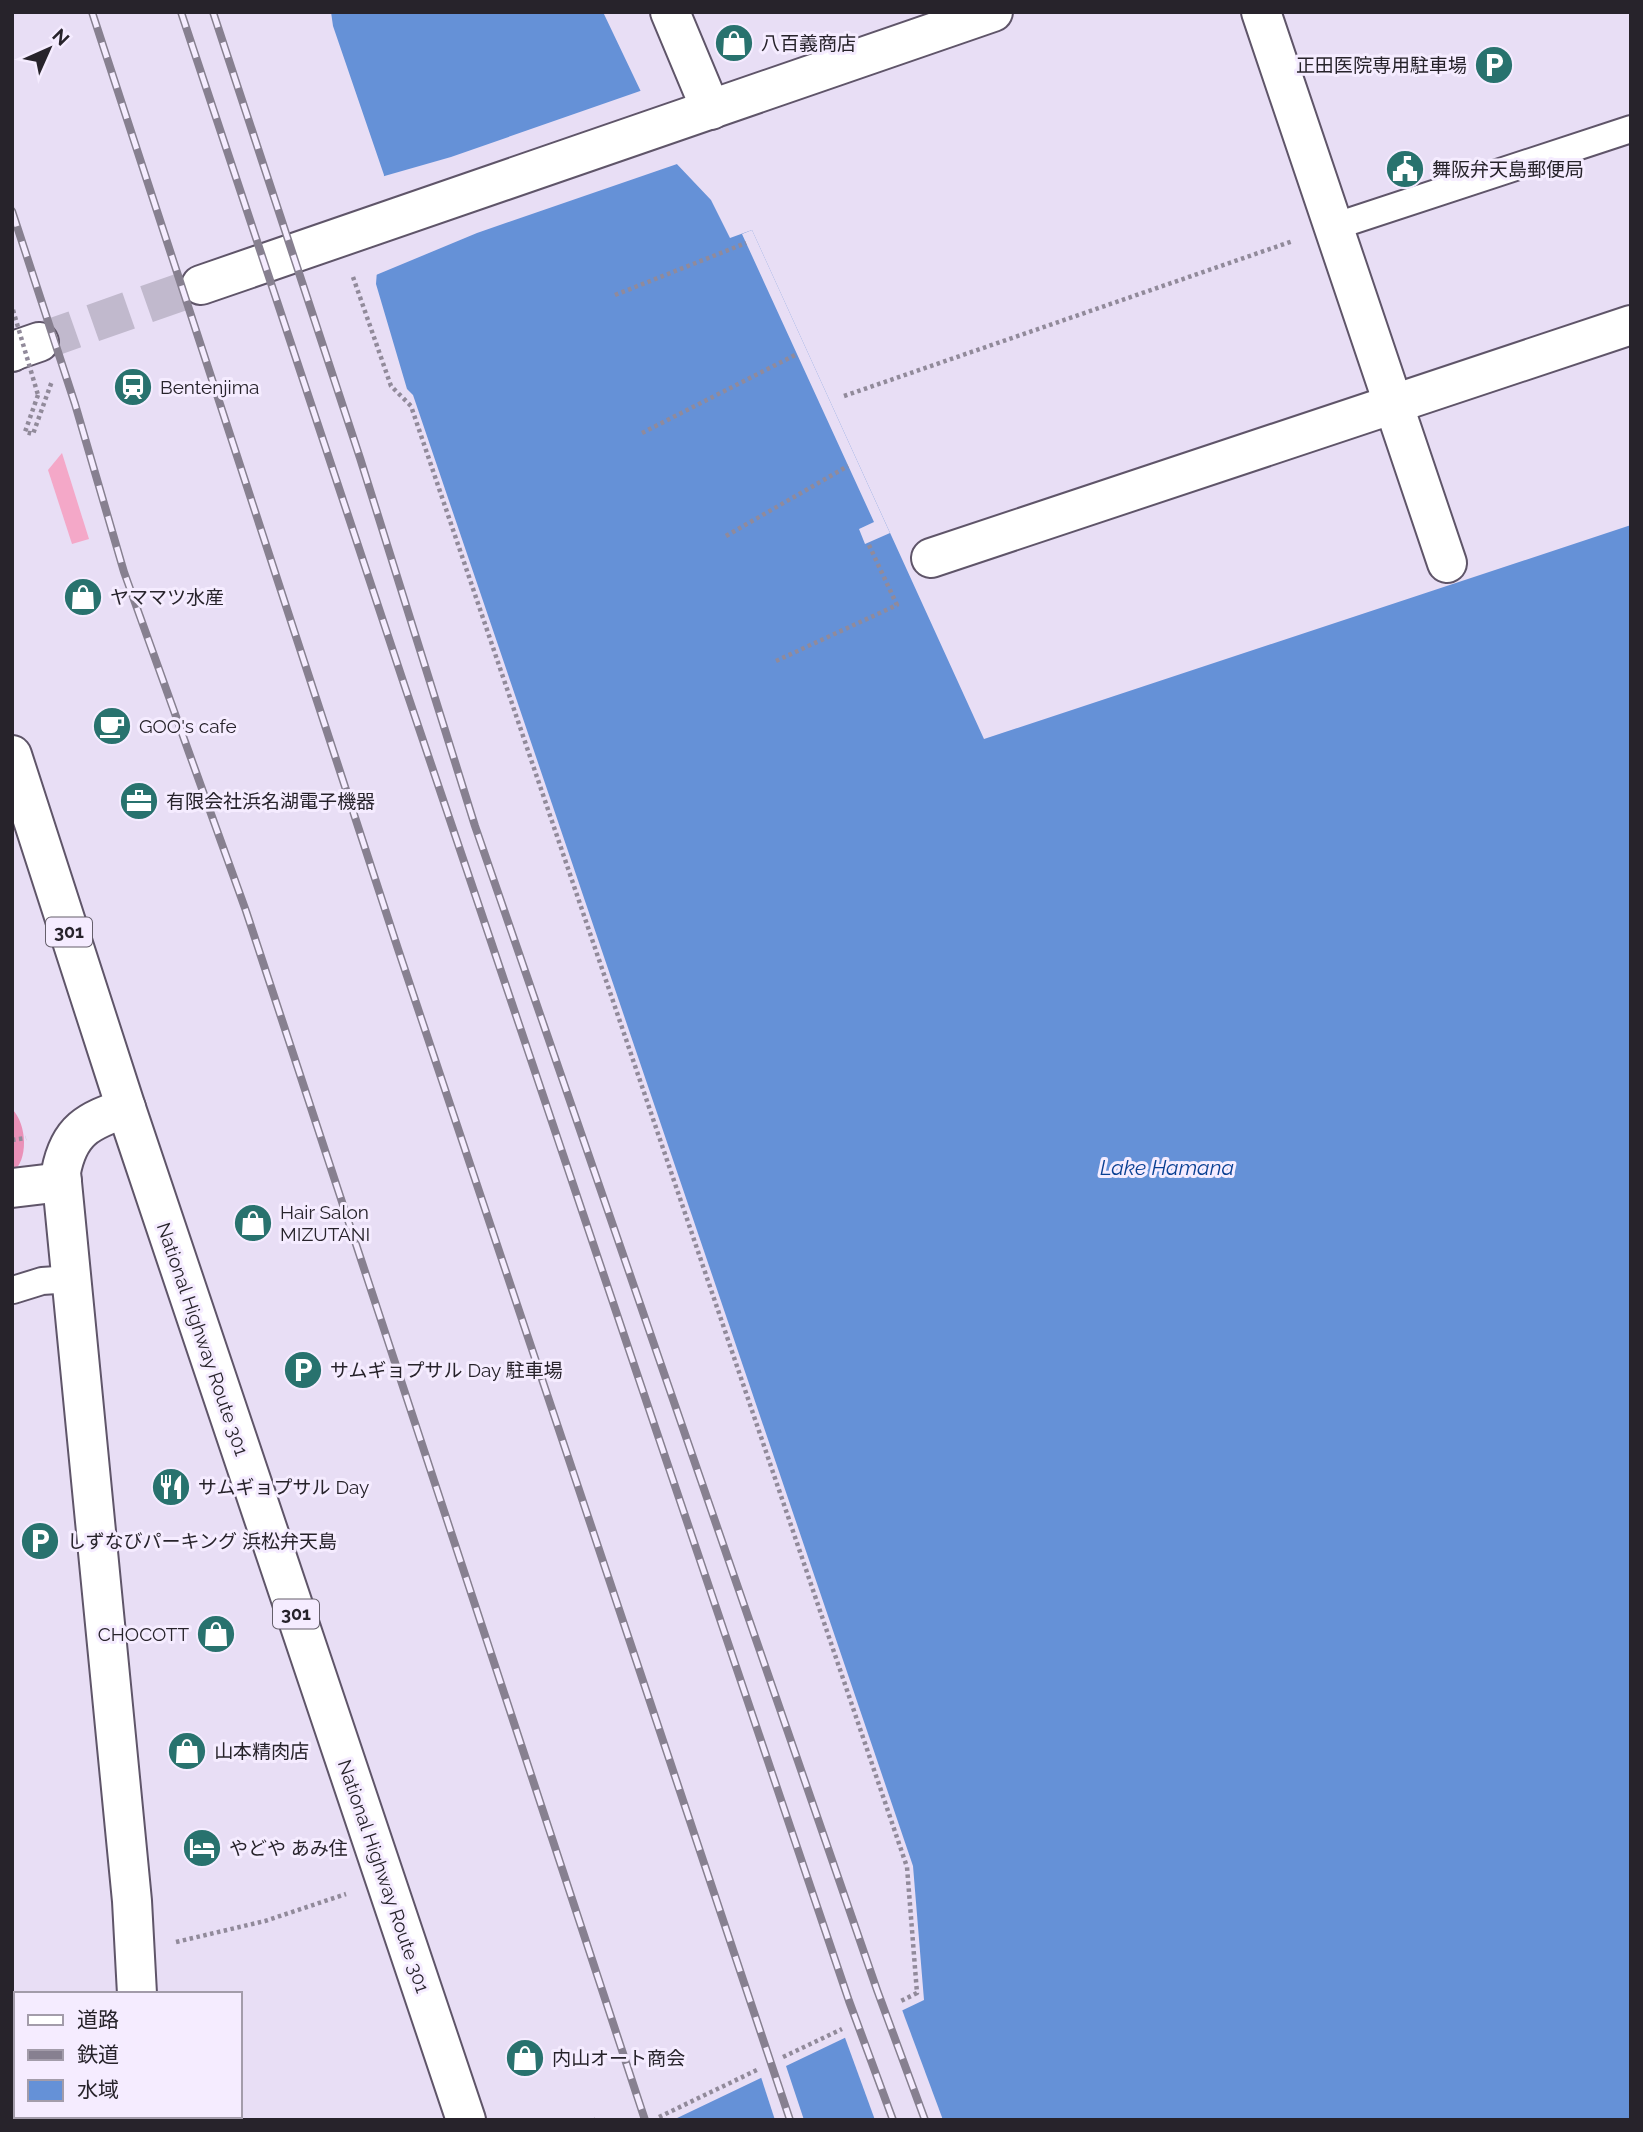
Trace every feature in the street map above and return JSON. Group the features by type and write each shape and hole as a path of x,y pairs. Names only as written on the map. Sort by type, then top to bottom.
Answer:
{"main road":[{"path":"670,12 694,115"},
{"path":"201,285 993,12"},
{"path":"1261,12 1447,564"},
{"path":"931,558 1631,326"},
{"name":"National Highway Route 301","path":"12,755 126,1108 466,2120"},
{"path":"126,1108 97,1118 83,1127 64,1155 62,1182 132,1901 137,1992"},
{"path":"12,1188 62,1182"}],"lane":[{"path":"1333,227 1631,129"},
{"path":"13,1290 42,1282 72,1279"}],"path":[{"path":"844,396 1333,227"},
{"path":"615,295 746,243"},
{"path":"352,276 391,386 411,406 907,1867 917,1993 899,2001"},
{"path":"13,310 38,395 25,432 33,434 52,380"},
{"path":"642,433 797,354"},
{"path":"726,536 848,466"},
{"path":"776,661 897,605 868,543"},
{"path":"171,1943 265,1921 354,1891"},
{"path":"783,2057 842,2029"},
{"path":"659,2117 759,2069"}],"shaded area":[{"path":"62,453 89,539 72,544 48,470"},
{"path":"12,1109 21,1124 24,1142 21,1160 12,1173"}],"water":[{"name":"Lake Hamana","path":"331,12 603,12 674,161 711,200 730,238 752,230 984,739 1631,525 1631,2120 673,2120 924,2000 913,1866 413,395 407,389 376,284 384,175 333,26"}],"pier":[{"path":"643,90 680,163 477,233 376,275 374,267 381,177 451,157"},
{"path":"752,230 890,533 865,544 859,529 874,522 742,234"},
{"path":"901,2007 943,2120 875,2120 844,2035"},
{"path":"785,2063 804,2120 775,2120 760,2074"}],"tunnel":[{"path":"39,342 201,285"}],"railway":[{"path":"92,12 398,949 790,2120"},
{"path":"181,12 405,687 849,2001 893,2120"},
{"path":"213,12 360,458 475,826 877,1990 925,2120"},
{"path":"12,211 75,404 124,572 246,911 645,2120"}],"place":[{"name":"八百義商店","path":"734,43"},
{"name":"正田医院専用駐車場","path":"1494,65"},
{"name":"舞阪弁天島郵便局","path":"1405,169"},
{"name":"Bentenjima","path":"133,387"},
{"name":"ヤママツ水産","path":"83,597"},
{"name":"GOO's cafe","path":"112,726"},
{"name":"有限会社浜名湖電子機器","path":"139,801"},
{"name":"Hair Salon MIZUTANI","path":"253,1223"},
{"name":"サムギョプサル Day 駐車場","path":"303,1370"},
{"name":"サムギョプサル Day","path":"171,1487"},
{"name":"しずなびパーキング 浜松弁天島","path":"40,1541"},
{"name":"CHOCOTT","path":"216,1634"},
{"name":"山本精肉店","path":"187,1751"},
{"name":"やどや あみ住","path":"202,1848"},
{"name":"内山オート商会","path":"525,2058"}]}
